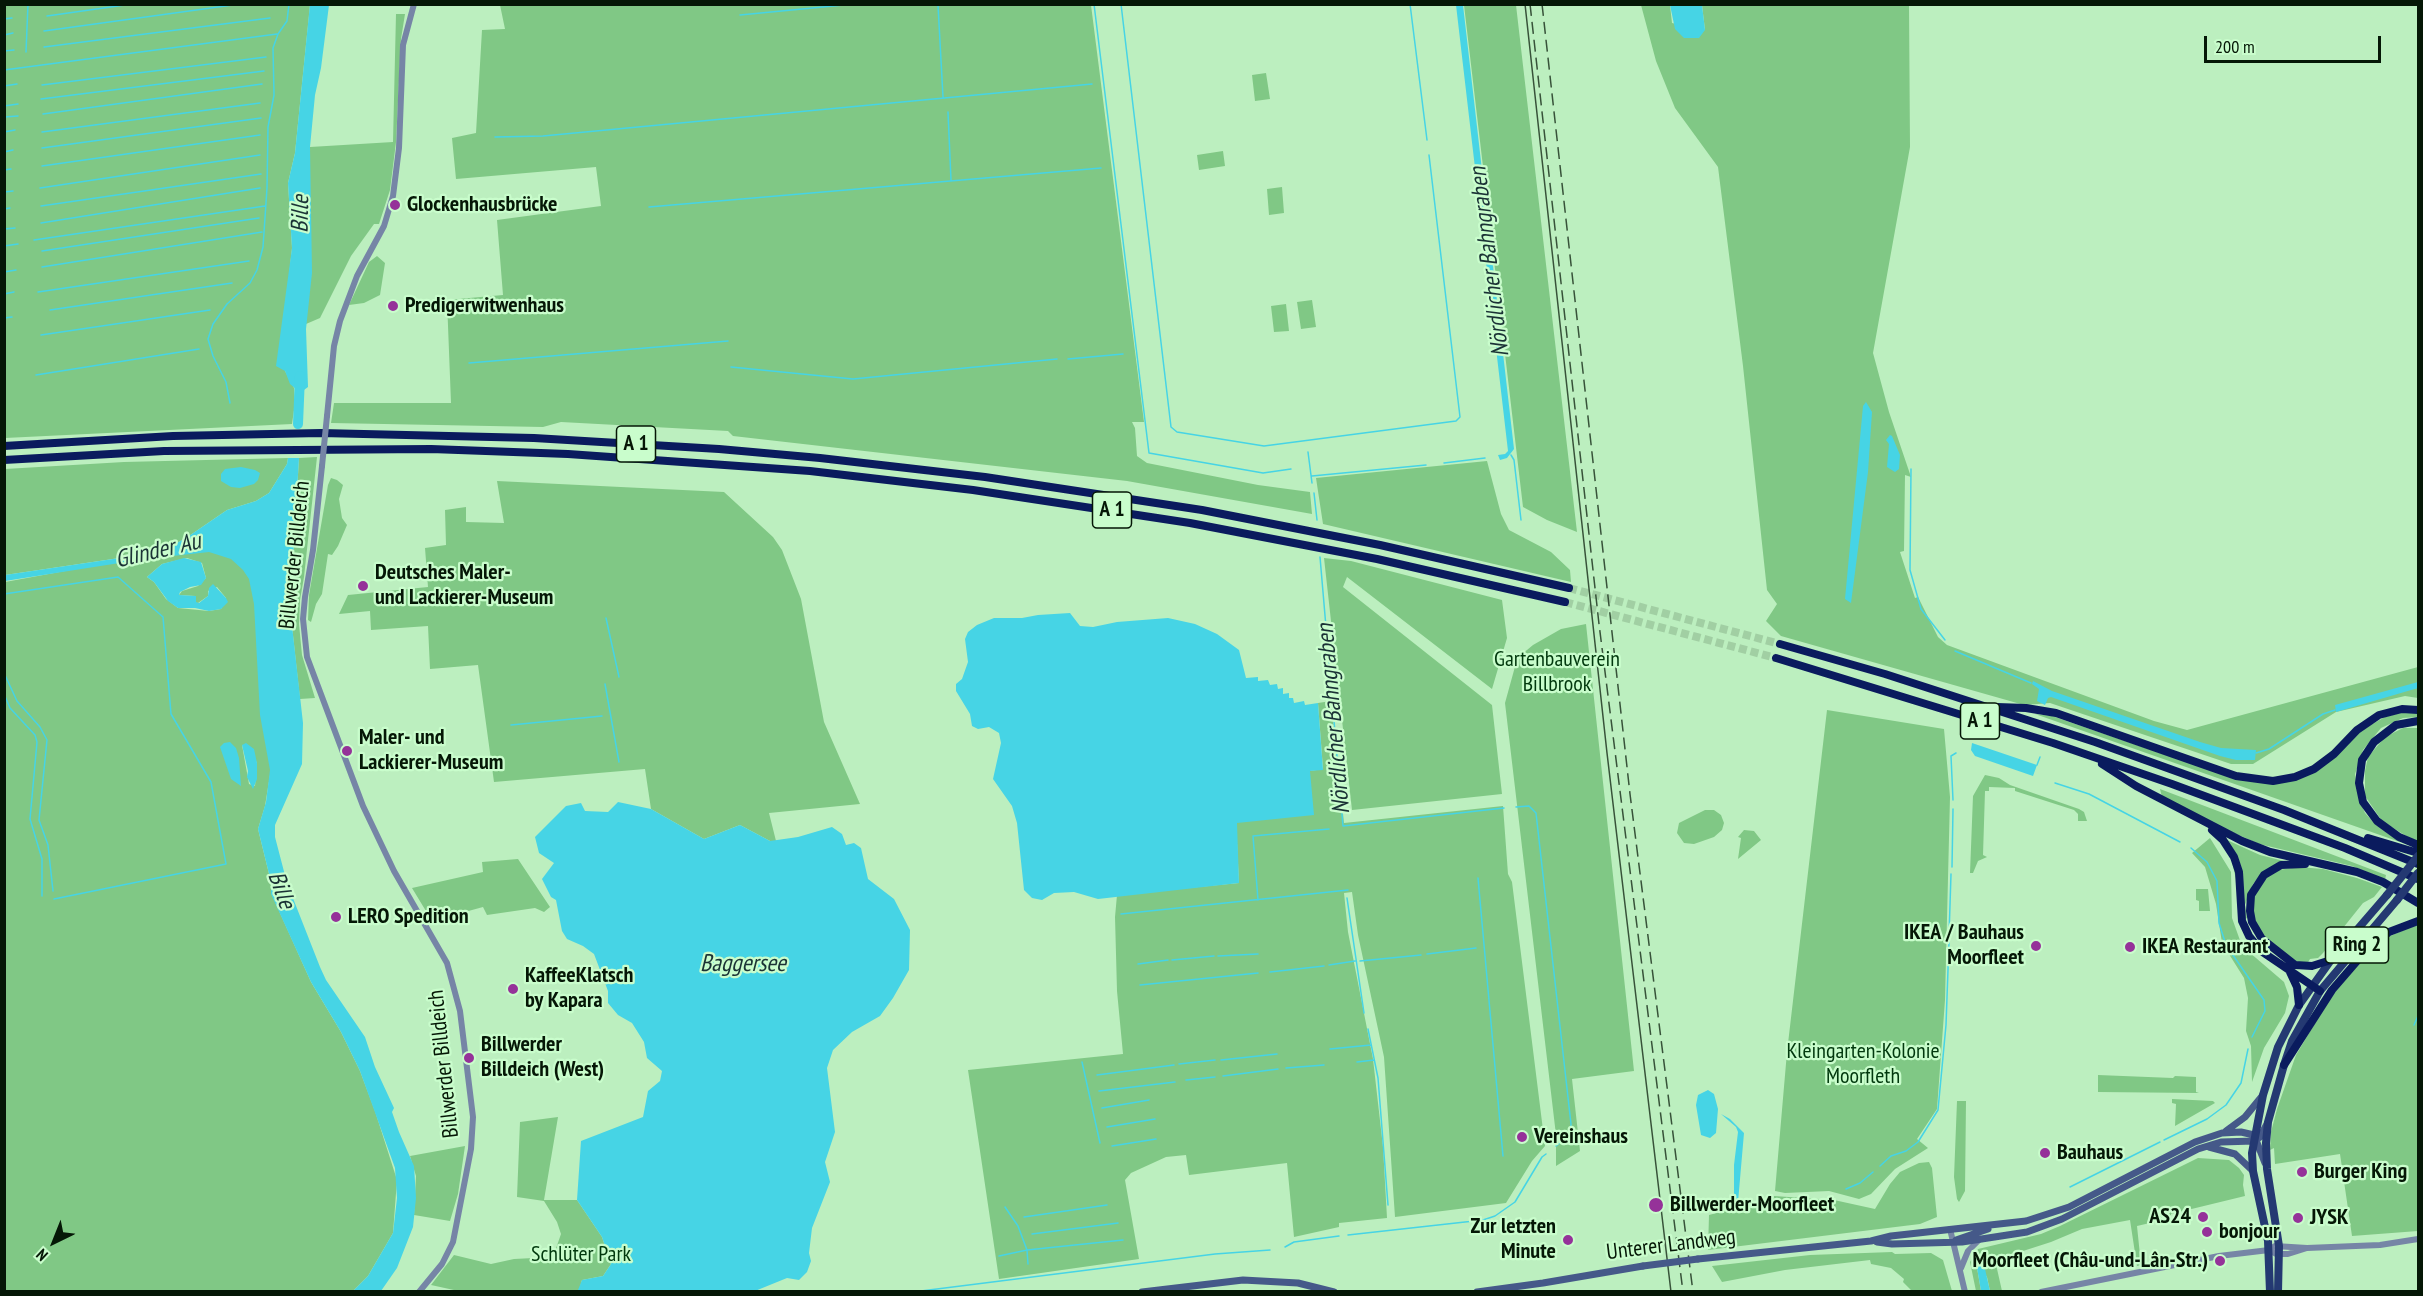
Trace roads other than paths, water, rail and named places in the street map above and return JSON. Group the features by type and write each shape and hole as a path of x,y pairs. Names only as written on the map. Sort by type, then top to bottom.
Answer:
{"highway":[{"name":"A 1","path":"4,446 173,436 321,433 534,438 809,457 985,477 1202,510 1380,544 1569,588"},
{"name":"A 1","path":"4,459 176,451 431,449 568,454 810,471 973,490 1192,523 1377,559 1566,602"},
{"name":"A 1","path":"1780,644 1988,707 2176,770 2330,827 2418,864"},
{"name":"A 1","path":"1776,658 2089,756 2254,814 2418,879"},
{"path":"1988,707 2026,708 2056,713 2236,776 2273,781 2295,777 2314,769 2334,754 2357,730 2379,715 2402,709 2418,710"},
{"path":"2418,721 2396,725 2377,738 2362,760 2359,783 2363,802 2376,821 2399,837 2418,845"},
{"path":"2089,756 2136,786 2203,822 2270,852 2332,865 2383,882 2418,903"},
{"path":"2203,822 2223,840 2234,856 2240,884 2242,921 2249,936 2261,951 2316,988"},
{"path":"2330,827 2418,854"},
{"path":"2331,960 2302,967 2288,961 2262,939 2252,922 2250,911 2254,888 2272,869 2291,863 2332,865"},
{"path":"2284,1065 2321,1006 2364,953 2389,932 2418,921"},
{"path":"2290,971 2297,987 2299,1005"}],"main road":[{"name":"Ring 2","path":"2278,1292 2279,1250 2267,1169 2268,1122 2284,1065 2292,1041 2331,960 2387,895 2418,854"},
{"name":"Ring 2","path":"2270,1292 2269,1250 2253,1171 2255,1139 2263,1095 2278,1047 2299,1005 2397,900 2418,873"},
{"name":"Unterer Landweg","path":"2222,1134 2239,1123 2263,1095"},
{"path":"2267,1169 2255,1139 2268,1122"},
{"name":"Unterer Landweg","path":"1477,1292 1643,1266 1871,1241 1891,1236 2007,1224 2040,1218 2069,1207 2196,1142 2222,1134 2241,1132 2255,1139"},
{"name":"Unterer Landweg","path":"1871,1241 1892,1244 1953,1242 2027,1232 2062,1219 2207,1146 2221,1142 2255,1139"},
{"path":"2207,1146 2235,1154 2253,1171"},
{"path":"1953,1242 1970,1234 2007,1224"},
{"path":"1142,1292 1243,1280 1298,1283 1334,1292"}],"street":[{"name":"Billwerder Billdeich","path":"414,4 403,45 399,148 393,196 384,226 354,283 340,321 334,346 313,550 304,597 303,619 307,657 342,753 367,815 394,871 447,963 460,1011 473,1133 453,1242 442,1264 419,1292"},
{"path":"1950,1229 1965,1292"},
{"path":"2041,1292 2222,1255 2269,1250 2380,1245 2418,1239"},
{"path":"1960,1272 1965,1256 1979,1240"}],"water":[{"path":"310,4 329,5 315,95 310,147 312,273 306,329 308,387 304,390 297,390 290,384 285,371 276,366 292,248 288,183 295,153"},
{"path":"1456,5 1463,5 1514,449 1507,458 1500,460 1498,455 1508,451"},
{"path":"1670,5 1702,5 1705,30 1699,38 1684,38 1675,29"},
{"path":"1866,402 1872,412 1868,472 1851,603 1845,599 1863,406"},
{"path":"1890,435 1900,455 1899,469 1895,472 1887,467 1889,444 1886,440"},
{"path":"288,458 299,458 290,608 303,723 302,764 275,825 275,837 287,883 320,967 326,980 365,1037 375,1067 394,1108 392,1112 399,1132 414,1166 416,1198 413,1227 397,1268 381,1291 353,1291 368,1276 393,1233 397,1198 395,1168 360,1071 341,1032 311,982 271,894 271,882 258,829 266,802 270,770 260,715 254,604 249,579 231,559 209,552 145,559 5,581 5,575 160,552 186,538 227,510 256,501 269,493 287,464"},
{"path":"241,467 260,473 254,484 240,488 231,487 221,481 221,474 225,469"},
{"path":"184,558 201,562 206,578 201,585 190,587 180,592 179,595 196,596 196,602 199,603 208,596 209,588 213,584 228,602 221,609 209,611 178,608 168,601 154,582 147,577 162,564"},
{"path":"1070,613 1080,626 1093,627 1117,622 1168,618 1195,624 1217,634 1239,650 1246,678 1258,677 1258,681 1268,680 1270,685 1277,684 1278,689 1283,688 1283,694 1289,693 1289,698 1293,698 1294,703 1304,701 1305,705 1318,703 1323,770 1310,771 1314,815 1237,823 1239,883 1098,899 1074,892 1054,893 1042,900 1032,898 1024,890 1017,823 1012,806 993,779 1001,743 999,733 989,727 978,729 972,726 970,714 956,691 956,684 962,679 968,662 965,639 968,632 977,625 994,618 1022,618"},
{"path":"2033,681 2052,691 2200,742 2221,748 2256,750 2255,760 2236,760 2220,756 2051,697 2045,705 2037,701 2039,689 2032,684"},
{"path":"2418,682 2418,688 2336,712 2335,705"},
{"path":"230,742 236,748 239,758 241,786 231,779 220,747"},
{"path":"246,743 254,749 257,763 257,779 253,789 247,777 248,771 242,745"},
{"path":"1972,743 2037,765 2033,776 1975,756 1971,750"},
{"name":"Baggersee","path":"618,802 651,809 704,839 740,825 770,841 798,837 832,827 842,834 846,845 854,843 861,848 868,879 894,899 910,930 909,970 893,998 880,1016 852,1032 833,1050 827,1068 835,1132 825,1162 830,1182 812,1228 809,1253 811,1261 807,1272 799,1280 787,1278 755,1291 579,1292 578,1290 582,1280 603,1276 611,1264 602,1237 577,1200 581,1141 643,1117 648,1091 660,1081 662,1071 647,1058 644,1042 632,1023 618,1015 608,1003 608,991 594,954 567,939 562,931 556,900 551,897 542,879 554,863 539,853 535,837 566,806 581,803 585,811 608,812"},
{"path":"1708,1090 1714,1094 1718,1109 1716,1133 1710,1138 1701,1135 1696,1105 1698,1095"},
{"path":"1721,1114 1730,1119 1744,1133 1738,1202 1735,1204 1734,1165 1738,1132 1736,1127"},
{"path":"1978,1258 1983,1260 1990,1291 1981,1291 1976,1262"}],"waterway":[{"path":"26,52 28,4"},
{"path":"47,16 132,4"},
{"path":"44,31 240,4"},
{"path":"230,403 226,382 213,356 208,339 213,324 227,304 250,283 257,270 263,247 268,127 274,95 273,48 278,34 287,21 289,4"},
{"path":"740,15 854,4"},
{"path":"1094,4 1149,453 1263,473 1291,469"},
{"path":"1121,4 1171,427 1177,432 1264,446 1456,421 1460,417 1429,155"},
{"path":"1410,4 1427,140"},
{"path":"938,5 943,97"},
{"path":"4,19 12,18"},
{"path":"44,47 270,18"},
{"path":"4,35 13,33"},
{"path":"4,70 277,34"},
{"path":"4,51 14,50"},
{"path":"42,85 266,57"},
{"path":"41,99 264,71"},
{"path":"4,86 17,84"},
{"path":"43,114 262,84"},
{"path":"495,137 543,136 1092,84"},
{"path":"42,132 260,103"},
{"path":"4,106 18,104"},
{"path":"948,112 951,180"},
{"path":"4,117 18,116"},
{"path":"42,148 261,118"},
{"path":"4,132 15,130"},
{"path":"42,166 260,135"},
{"path":"4,152 13,150"},
{"path":"40,188 260,155"},
{"path":"649,207 1101,168"},
{"path":"4,170 11,169"},
{"path":"41,206 261,174"},
{"path":"41,223 260,188"},
{"path":"4,192 13,191"},
{"path":"34,240 265,206"},
{"path":"4,209 10,208"},
{"path":"42,251 259,218"},
{"path":"4,229 15,228"},
{"path":"42,267 262,232"},
{"path":"4,246 18,244"},
{"path":"38,292 249,261"},
{"path":"4,272 16,270"},
{"path":"50,310 232,283"},
{"path":"4,294 14,292"},
{"path":"41,335 210,310"},
{"path":"4,318 12,317"},
{"path":"469,363 728,341"},
{"path":"36,375 199,349"},
{"path":"1068,359 1123,354"},
{"path":"731,367 853,379 1057,359"},
{"name":"Bille","path":"298,424 300,376"},
{"path":"1308,452 1312,483"},
{"name":"Nördlicher Bahngraben","path":"1511,455 1514,460 1521,520"},
{"path":"1444,463 1485,458"},
{"path":"1312,476 1426,465"},
{"path":"1911,469 1910,570 1921,609 1945,640"},
{"path":"1314,493 1317,520"},
{"name":"Nördlicher Bahngraben","path":"1320,557 1343,826 1504,808"},
{"name":"Glinder Au","path":"4,594 118,577 163,617 171,714 211,782 226,864 54,899"},
{"path":"606,618 619,677"},
{"path":"1955,651 2031,683"},
{"path":"4,673 17,701 40,727 47,740 39,820 48,845 53,891"},
{"path":"605,684 619,762"},
{"path":"4,694 10,708 35,735 37,742 30,819 42,859 42,896"},
{"path":"2256,753 2269,749 2323,714 2335,710"},
{"path":"511,725 602,716"},
{"path":"1953,800 1951,756 1956,753"},
{"path":"2037,765 2040,757"},
{"path":"2055,783 2089,794 2180,842"},
{"name":"Nördlicher Bahngraben","path":"1516,807 1529,806 1536,813 1571,1124 1570,1139 1556,1146"},
{"path":"1952,867 1953,809"},
{"path":"1258,900 1253,836 1329,829"},
{"path":"2191,848 2207,862 2217,881 2219,923 2226,945 2264,1000 2265,1011 2252,1037"},
{"path":"1949,936 1951,874"},
{"path":"1478,878 1503,1156"},
{"path":"1121,914 1348,890"},
{"path":"1347,898 1364,1013"},
{"path":"1880,1166 1891,1156 1906,1151 1918,1142 1938,1110 1946,1025 1949,942"},
{"path":"1427,954 1476,948"},
{"path":"1218,956 1258,954"},
{"path":"1360,961 1421,955"},
{"path":"1172,960 1214,956"},
{"path":"1138,964 1168,960"},
{"path":"1329,965 1355,961"},
{"path":"1270,972 1324,966"},
{"path":"1140,985 1258,973"},
{"path":"2414,1025 2418,1016"},
{"path":"1368,1029 1378,1078 1388,1205"},
{"path":"1330,1049 1371,1045"},
{"path":"2164,1140 2207,1119 2226,1105 2241,1083 2248,1049"},
{"path":"1221,1060 1277,1054"},
{"path":"1179,1064 1215,1060"},
{"path":"1357,1062 1374,1060"},
{"path":"1082,1062 1100,1143"},
{"path":"1097,1075 1174,1065"},
{"path":"1286,1068 1324,1065"},
{"path":"1223,1076 1278,1069"},
{"path":"1186,1080 1215,1077"},
{"path":"1099,1091 1175,1082"},
{"path":"1102,1108 1149,1100"},
{"path":"1107,1127 1155,1119"},
{"path":"1112,1146 1156,1139"},
{"path":"2070,1187 2160,1142"},
{"path":"1348,1235 1483,1220 1495,1216 1515,1202 1546,1154"},
{"path":"1846,1189 1860,1183 1873,1172"},
{"path":"1024,1217 1107,1205"},
{"path":"1005,1207 1018,1226 1027,1250 1028,1264"},
{"path":"1032,1234 1118,1223"},
{"path":"1285,1247 1294,1242 1339,1236"},
{"path":"999,1256 1027,1250 1123,1240"},
{"path":"913,1292 1215,1254 1270,1250"}],"tunnel":[{"path":"1569,588 1780,644"},
{"path":"1565,602 1776,658"}],"tram line":[{"path":"1525,4 1607,753 1671,1292"}],"railway":[{"path":"1530,4 1599,624 1683,1292"},
{"path":"1542,4 1630,794 1693,1292"}],"place":[{"name":"Glockenhausbrücke","path":"395,205"},
{"name":"Predigerwitwenhaus","path":"393,306"},
{"name":"Deutsches Maler- und Lackierer-Museum","path":"363,586"},
{"name":"Maler- und Lackierer-Museum","path":"347,751"},
{"name":"LERO Spedition","path":"336,917"},
{"name":"IKEA / Bauhaus Moorfleet","path":"2036,946"},
{"name":"IKEA Restaurant","path":"2130,947"},
{"name":"KaffeeKlatsch by Kapara","path":"513,989"},
{"name":"Billwerder Billdeich (West)","path":"469,1058"},
{"name":"Vereinshaus","path":"1522,1137"},
{"name":"Bauhaus","path":"2045,1153"},
{"name":"Burger King","path":"2302,1172"},
{"name":"Billwerder-Moorfleet","path":"1656,1205"},
{"name":"AS24","path":"2203,1217"},
{"name":"JYSK","path":"2298,1218"},
{"name":"bonjour","path":"2207,1232"},
{"name":"Zur letzten Minute","path":"1568,1240"},
{"name":"Moorfleet (Châu-und-Lân-Str.)","path":"2220,1261"}],"park label":[{"name":"Gartenbauverein Billbrook","path":"1557,672"},
{"name":"Kleingarten-Kolonie Moorfleth","path":"1863,1064"},
{"name":"Schlüter Park","path":"581,1255"}]}
